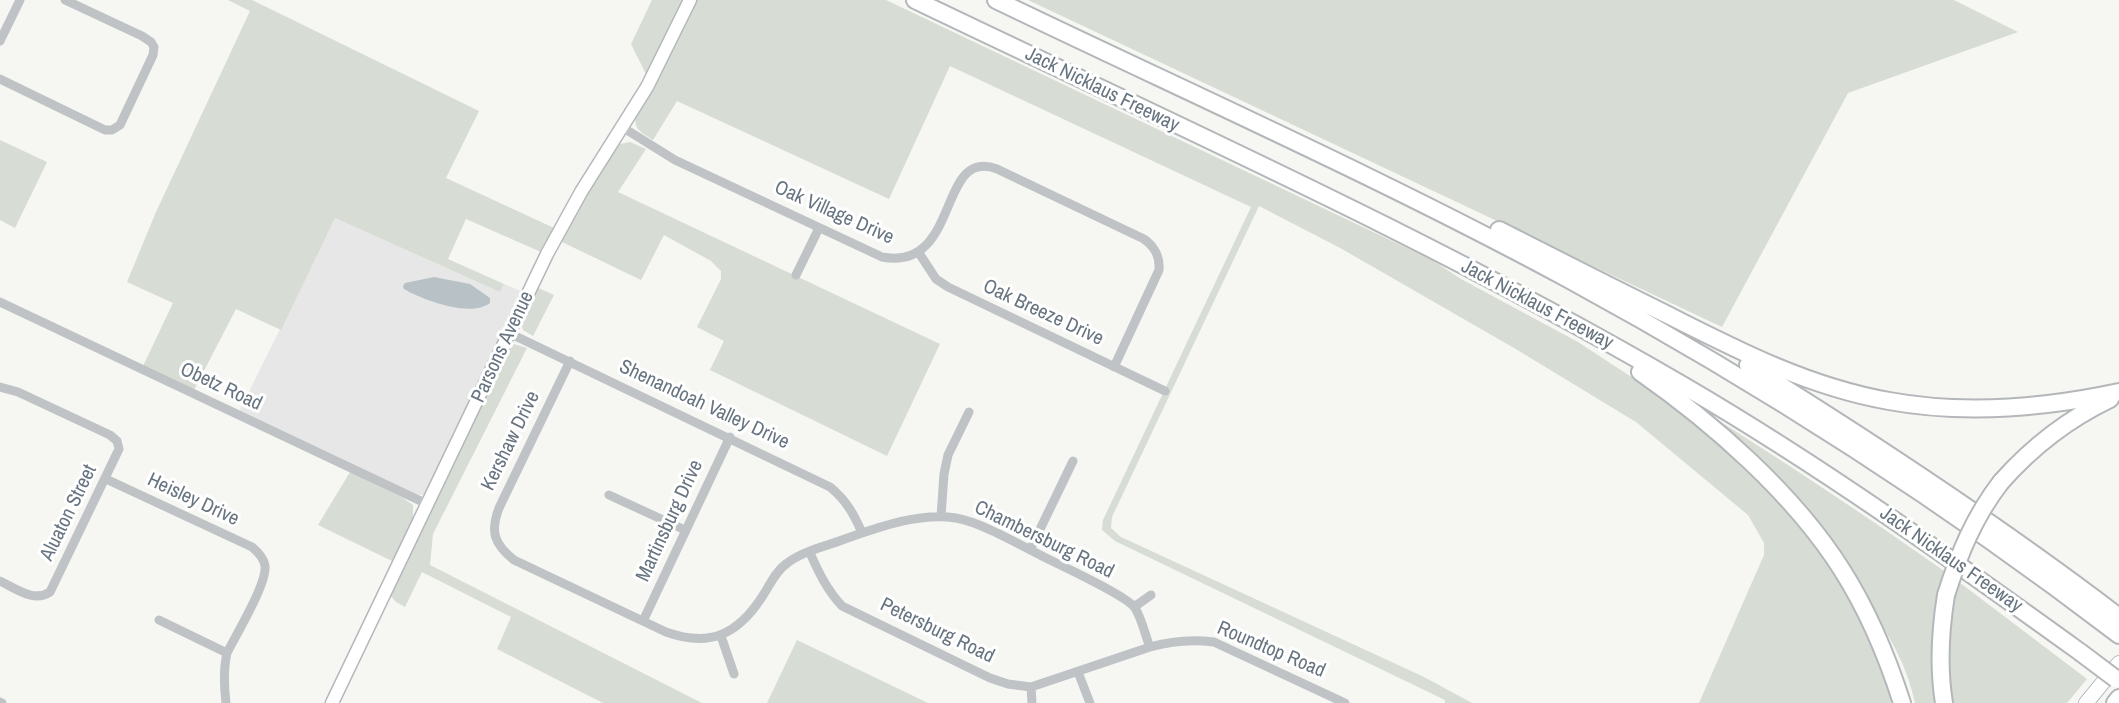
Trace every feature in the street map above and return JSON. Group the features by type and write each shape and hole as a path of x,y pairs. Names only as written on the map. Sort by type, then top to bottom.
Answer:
{"highway":[{"name":"Jack Nicklaus Freeway","path":"915,0 1388,226 1561,316 1685,386 1904,526 2119,681"},
{"name":"Jack Nicklaus Freeway","path":"996,0 1330,158 1516,252 1699,354 1849,444 2061,591 2109,616 2119,635"},
{"path":"1330,158 1497,230 1760,361 1821,385 1900,403 1968,409 2037,406 2119,393"},
{"path":"1596,279 1724,350 1852,430 1995,527 2109,616"},
{"path":"1561,316 1656,382 1709,425 1736,448 1795,509 1842,569 1863,606 1879,639 1902,703"},
{"path":"1944,703 1940,677 1941,630 1946,595 1967,537 2001,482 2029,452 2056,430 2119,393"},
{"path":"2115,703 2119,698"}],"main road":[{"path":"2086,703 2119,663"}],"street":[{"path":"0,41 20,0"},
{"path":"0,79 105,130 112,130 120,125 153,55 154,47 142,36 65,0"},
{"name":"Parsons Avenue","path":"332,703 550,248 581,192 658,68 690,0"},
{"name":"Oak Village Drive","path":"622,127 675,160 882,257 897,259 919,253"},
{"path":"919,253 931,241 967,172 987,166 1144,239 1151,244 1157,254 1159,265 1157,276 1114,367"},
{"path":"796,275 819,228"},
{"name":"Oak Breeze Drive","path":"919,253 936,279 948,287 1165,391"},
{"name":"Obetz Road","path":"0,302 427,504"},
{"name":"Shenandoah Valley Drive","path":"509,333 730,437 830,487 842,497 854,514 862,533"},
{"name":"Kershaw Drive","path":"570,362 499,508 494,522 495,537 502,551 514,560 643,621"},
{"name":"Aluaton Street","path":"0,387 18,392 110,435 118,444 118,454 52,589 45,596 32,596 0,581"},
{"path":"941,517 944,474 948,455 969,412"},
{"name":"Martinsburg Drive","path":"643,621 730,437"},
{"path":"1030,550 1073,461"},
{"name":"Heisley Drive","path":"106,479 252,547 262,558 265,566 262,583 227,653"},
{"path":"609,495 685,530"},
{"name":"Chambersburg Road","path":"721,636 745,620 777,572 787,563 862,533 931,516 958,518 976,525 1090,580 1134,607"},
{"name":"Petersburg Road","path":"810,553 821,578 842,606 990,678 1008,684 1031,687 1078,672"},
{"path":"1150,647 1134,607 1151,595"},
{"path":"159,620 227,653 223,677 226,703"},
{"path":"643,621 679,637 707,639 721,636 734,674"},
{"name":"Roundtop Road","path":"1078,672 1167,642 1197,640 1214,642 1345,703"},
{"path":"1078,672 1090,703"},
{"path":"1031,687 1032,703"}],"shaded area":[{"path":"228,0 252,0 479,111 446,178 554,228 541,252 466,219 448,259 504,284 500,292 335,218 281,330 236,309 194,390 143,366 173,303 127,282 156,212 250,11"},
{"path":"652,0 684,0 647,76 631,44"},
{"path":"696,0 886,0 1432,260 1461,279 1578,342 1697,424 1774,493 1838,573 1904,703 1699,703 1764,555 1764,543 1748,515 1636,422 1514,348 1342,249 1259,206 1112,517 1111,528 1121,537 1424,677 1472,703 1445,703 1445,700 1115,541 1102,530 1103,520 1251,207 950,66 889,199 677,101 653,140 637,127 636,113"},
{"path":"1028,0 1954,0 2018,32 1848,93 1722,327"},
{"path":"0,140 47,162 15,228 0,220"},
{"path":"630,142 646,149 618,192 940,344 887,456 710,370 724,341 697,327 721,279 721,271 711,261 664,235 641,280 560,241 610,156 620,144"},
{"path":"335,218 500,292 504,284 523,292 428,492 422,495 417,495 239,412"},
{"path":"434,277 470,284 490,298 490,303 471,309 459,308 434,302 404,289 405,283"},
{"path":"536,287 554,295 533,336 523,330 520,320"},
{"path":"514,344 527,348 433,534 430,565 702,703 603,703 497,649 511,617 422,572 405,607 389,594 506,349"},
{"path":"1697,407 1823,488 1947,573 1933,670 1935,703 1915,703 1908,677 1897,652 1869,607"},
{"path":"350,472 413,505 413,524 394,562 318,525"},
{"path":"1955,579 2087,679 2067,703 1948,703 1946,625"},
{"path":"797,640 928,703 767,703"}]}
